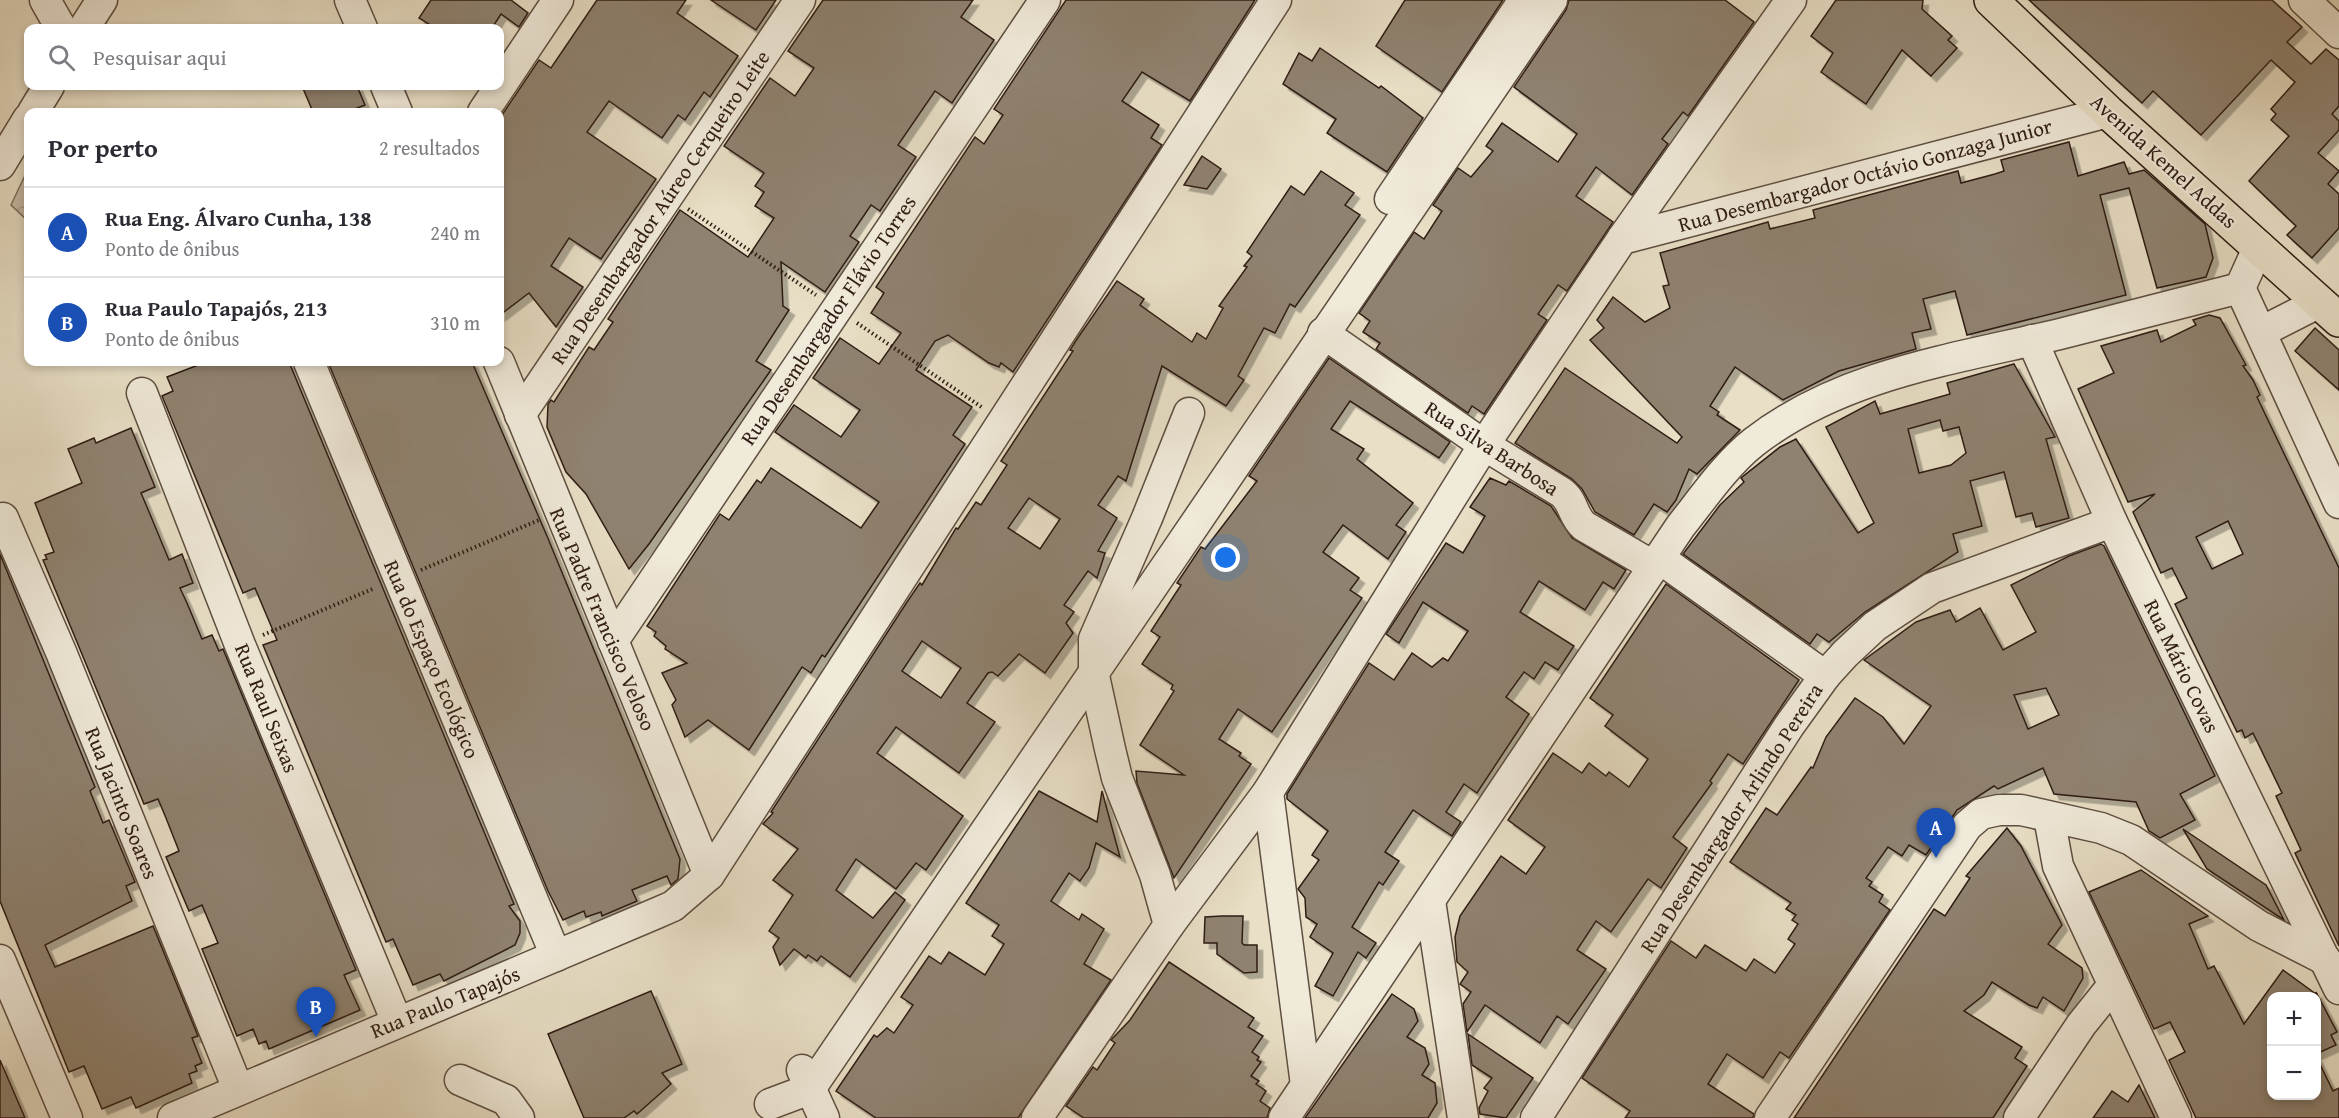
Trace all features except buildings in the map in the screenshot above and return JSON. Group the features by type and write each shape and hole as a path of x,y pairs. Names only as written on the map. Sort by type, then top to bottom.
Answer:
{"main road":[{"name":"Avenida Kemel Addas","path":"1991,0 2108,112 2329,311"}],"street":[{"path":"45,0 59,24"},
{"path":"87,24 102,0"},
{"path":"350,0 360,24"},
{"path":"504,81 558,0"},
{"name":"Rua Desembargador Aúreo Cerqueiro Leite","path":"520,415 800,0"},
{"name":"Rua Desembargador Flávio Torres","path":"613,641 1045,0"},
{"name":"Rua Paulo Tapajós","path":"173,1118 673,906 709,875 1276,0"},
{"path":"806,1079 1094,639 1524,0"},
{"path":"763,1111 806,1079 1094,676 1323,333 1552,0"},
{"path":"1036,1118 1169,925 1268,792 1484,446 1622,238 1791,0"},
{"path":"2304,0 2339,33"},
{"path":"35,108 47,90"},
{"path":"388,90 395,108"},
{"path":"486,108 498,90"},
{"name":"Rua Desembargador Octávio Gonzaga Junior","path":"1622,238 2108,112"},
{"path":"0,165 24,126"},
{"path":"2259,246 2240,288 2339,503"},
{"path":"1284,1118 1656,562 1721,476 1753,443 1789,418 1839,391 1950,358 2240,288"},
{"path":"2261,332 2329,311"},
{"name":"Rua Silva Barbosa","path":"1323,333 1484,446 1567,496 1571,500 1575,517 1584,526 1656,562 1825,676"},
{"name":"Rua Mário Covas","path":"2032,340 2112,522 2339,989"},
{"name":"Rua do Espaço Ecológico","path":"311,366 556,956"},
{"name":"Rua Padre Francisco Veloso","path":"501,366 709,875"},
{"name":"Rua Raul Seixas","path":"141,393 240,645 397,1022"},
{"path":"1169,925 1155,875 1117,778 1094,676 1094,639 1148,518 1189,413"},
{"name":"Rua Jacinto Soares","path":"3,518 61,652 238,1089"},
{"name":"Rua Desembargador Arlindo Pereira","path":"1536,1118 1789,726 1825,676 1875,626 1932,588 2112,522"},
{"path":"1268,792 1306,1085"},
{"path":"1770,1118 1967,826 1981,814 1999,810 2021,810 2101,828 2131,840 2259,926 2325,960"},
{"path":"2049,817 2058,866 2176,1118"},
{"path":"1430,901 1463,1118"},
{"path":"0,960 67,1118"},
{"path":"2019,1118 2081,1025 2113,985"},
{"path":"806,1079 824,1118"},
{"path":"460,1080 506,1100 519,1118"}],"green space":[{"path":"24,177 24,217 11,205"}],"place":[{"name":"Rua Eng. Álvaro Cunha, 138","path":"1936,858"},
{"name":"Rua Paulo Tapajós, 213","path":"316,1037"}]}
